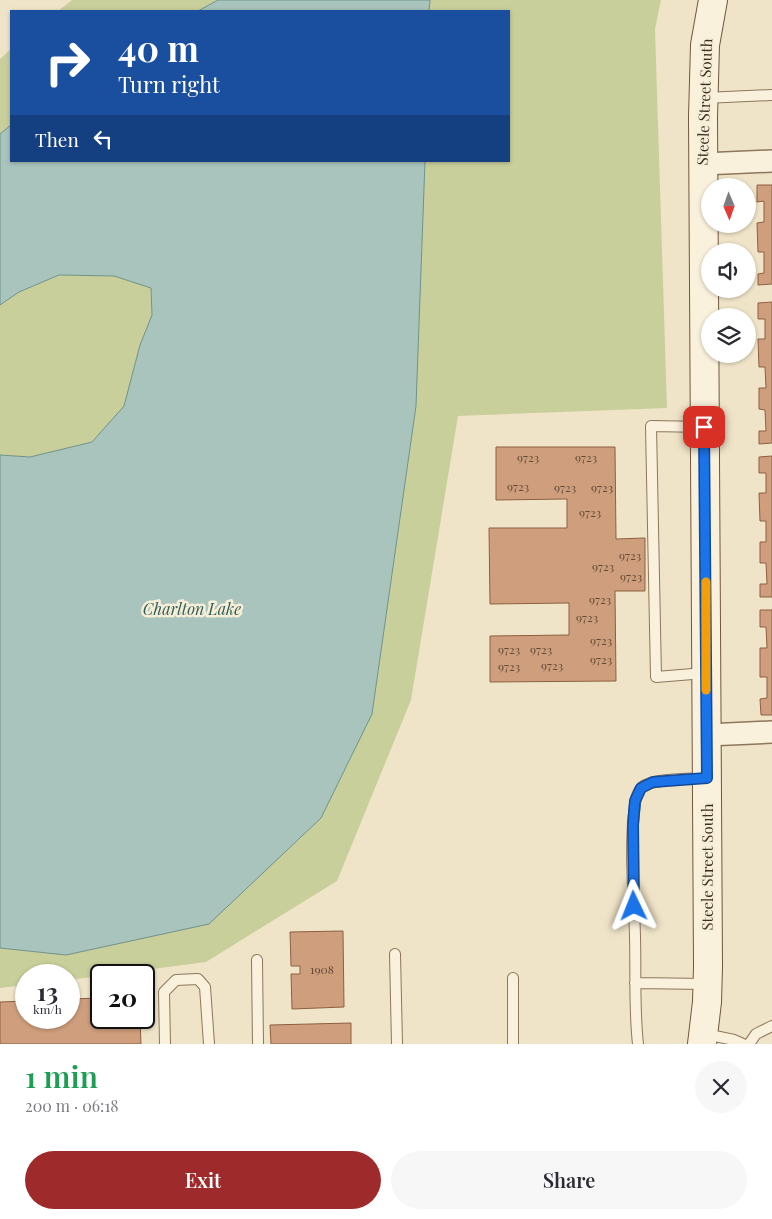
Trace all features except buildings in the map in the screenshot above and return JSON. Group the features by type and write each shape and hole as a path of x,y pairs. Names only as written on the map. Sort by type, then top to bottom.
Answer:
{"main road":[{"name":"Steele Street South","path":"703,1039 708,967 703,98 705,45 713,0"}],"street":[{"path":"703,164 772,161"},
{"path":"707,735 772,732"}],"lane":[{"path":"703,98 772,94"},
{"path":"704,427 651,426 656,677 706,673"},
{"path":"638,1044 635,983 633,835 635,801 641,788 653,782 707,778"},
{"path":"395,954 397,1044"},
{"path":"257,960 258,1044"},
{"path":"165,1044 164,992 176,980 198,978 205,986 209,1044"},
{"path":"513,1044 514,978"},
{"path":"635,983 707,984"},
{"path":"749,1044 756,1034 772,1026"},
{"path":"703,1039 734,1040 743,1044"}],"green space":[{"path":"72,0 218,0 200,10 59,10"},
{"path":"430,0 661,0 655,29 667,408 458,416 411,700 337,881 206,962 155,969 155,964 90,964 90,977 80,979 80,964 15,964 15,986 0,988 0,948 66,955 422,239 425,162 510,162 510,10 429,10"},
{"path":"10,50 10,126 0,134 0,59"},
{"path":"59,275 115,276 151,288 152,315 140,345 124,406 92,442 30,457 0,455 0,305 19,292"}],"water":[{"path":"218,0 430,0 429,10 200,10"},
{"name":"Charlton Lake","path":"10,126 10,162 425,162 416,406 372,714 321,818 209,924 66,955 0,948 0,455 30,457 92,442 124,406 140,345 152,315 151,288 114,276 59,275 19,292 0,305 0,134"}],"slow traffic":[{"path":"706,582 706,690"}],"route":[{"path":"634,906 633,825 635,801 641,788 653,782 707,778 704,427"}]}
